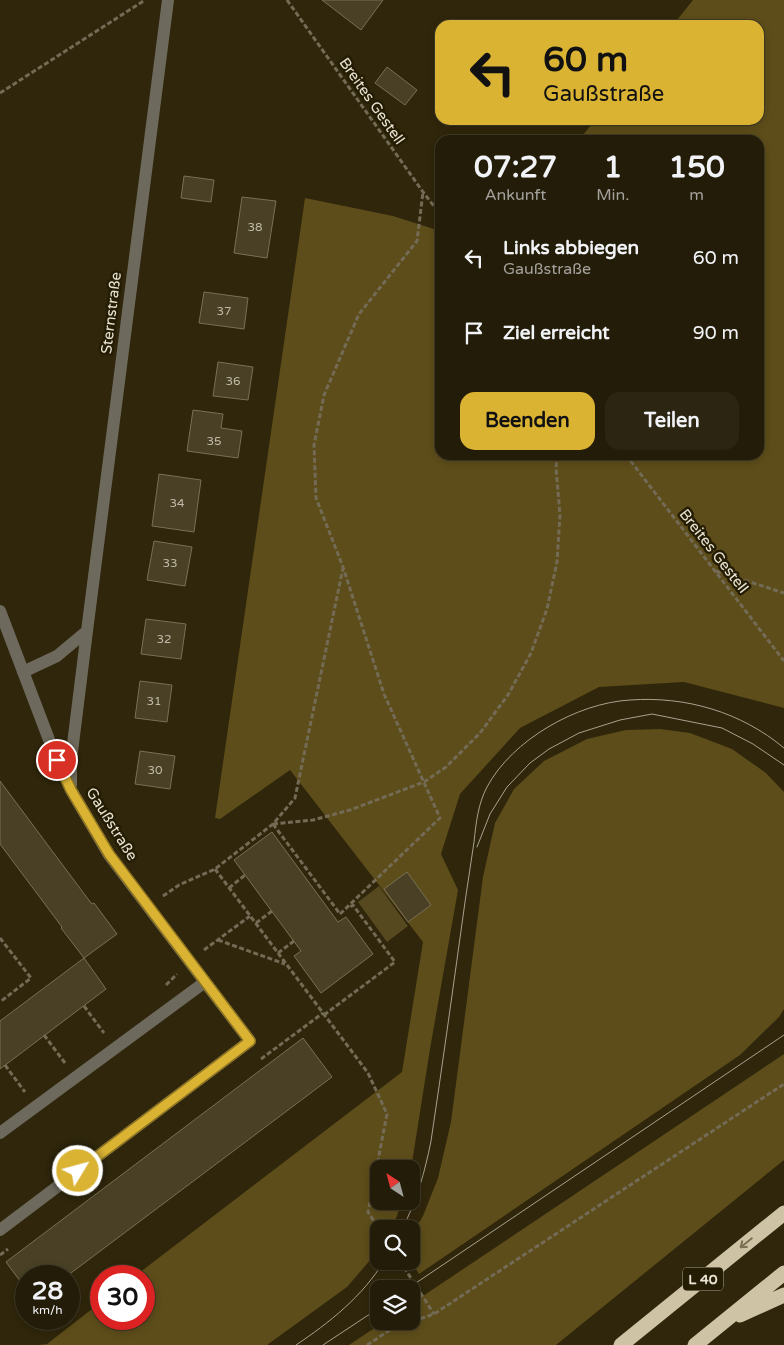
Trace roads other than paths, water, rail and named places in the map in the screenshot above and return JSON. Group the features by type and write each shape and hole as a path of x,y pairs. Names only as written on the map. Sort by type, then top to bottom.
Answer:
{"highway":[{"name":"L 40","path":"621,1345 784,1212"},
{"path":"695,1345 784,1273"},
{"path":"721,1324 784,1295"}],"street":[{"name":"Sternstraße","path":"71,790 71,760 168,0"},
{"name":"Gaußstraße","path":"0,611 50,745 71,790 109,854 250,1041 0,1230"},
{"path":"23,672 57,656 87,631"},
{"path":"0,1134 205,982"}],"tram line":[{"path":"406,1220 420,1186 431,1141 478,814 484,793 498,770 512,754 529,740 568,716 589,708 630,700 672,701 712,709 750,725 784,748"},
{"path":"477,847 490,814 507,787 530,763 549,749 579,733 620,720 652,714 722,728 753,744 784,765"},
{"path":"420,1280 784,1035"},
{"path":"296,1345 321,1328 344,1308 366,1286 378,1270"},
{"path":"323,1345 370,1314"}]}
